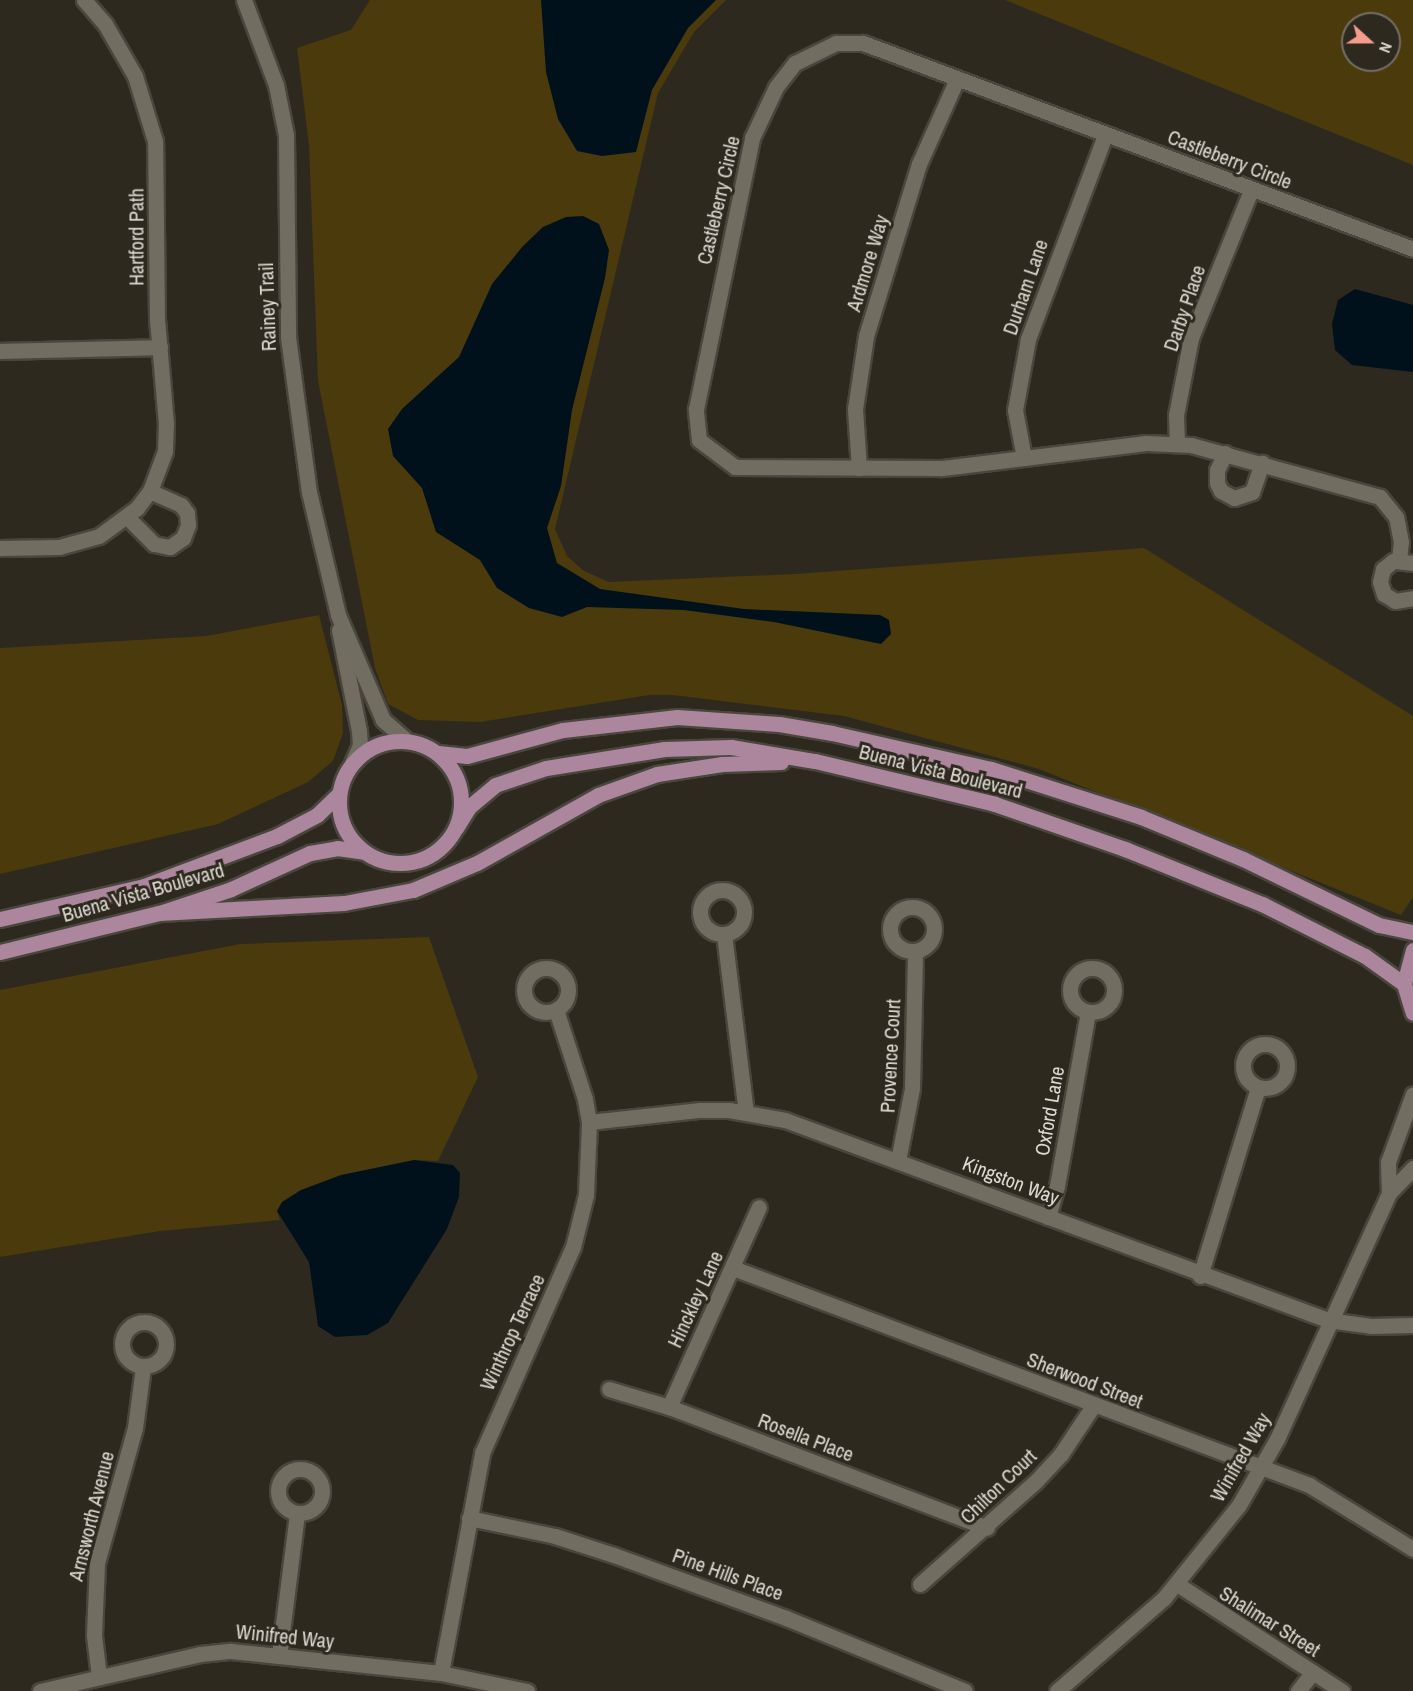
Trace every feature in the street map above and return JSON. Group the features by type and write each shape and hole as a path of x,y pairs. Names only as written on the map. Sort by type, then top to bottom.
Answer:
{"main road":[{"name":"Buena Vista Boulevard","path":"438,753 467,756 563,730 677,717 756,722 832,733 991,769 1141,817 1244,859 1379,925 1413,932"},
{"path":"406,740 438,753 450,765 460,788 461,813 456,828 443,846 425,858 405,863 383,861 364,852 344,826 339,794 352,763 367,749 386,741 406,740"},
{"name":"Buena Vista Boulevard","path":"456,828 469,807 495,785 546,768 675,748 731,747 815,761 995,804 1125,849 1262,904 1365,956 1404,984"},
{"path":"159,913 344,903 413,890 477,862 598,795 657,774 722,764 815,761"},
{"name":"Buena Vista Boulevard","path":"0,919 144,886 277,836 317,815 339,794"},
{"name":"Buena Vista Boulevard","path":"0,952 159,913 231,889 310,853 337,848 364,852"},
{"path":"1413,950 1404,984 1413,1013"}],"street":[{"name":"Hartford Path","path":"0,548 79,543 99,536 127,517 150,491 165,451 155,141 135,76 105,24 84,0"},
{"name":"Rainey Trail","path":"244,0 276,85 285,135 287,313 293,386 309,492 338,615 341,656 359,731 360,745 352,763"},
{"name":"Castleberry Circle","path":"1413,249 863,43 837,43 795,63 776,87 752,138 696,409 699,440 735,467 941,468 1146,443 1177,444 1225,453 1380,497 1396,517 1406,561 1383,570 1381,588 1395,602 1413,598"},
{"name":"Ardmore Way","path":"859,468 855,409 866,336 919,164 957,79"},
{"name":"Durham Lane","path":"1024,458 1015,410 1028,339 1105,135"},
{"name":"Darby Place","path":"1177,444 1176,416 1191,338 1251,190"},
{"path":"0,351 160,347"},
{"path":"1225,453 1217,470 1217,483 1221,491 1234,498 1252,492 1262,463"},
{"path":"127,517 154,544 170,547 183,538 188,525 187,513 181,505 150,491"},
{"name":"Rainey Trail","path":"338,615 383,720 406,740"},
{"path":"724,934 746,1113"},
{"name":"Provence Court","path":"898,1161 912,1088 915,952"},
{"name":"Winthrop Terrace","path":"441,1673 470,1518 490,1431 561,1276 582,1220 589,1162 589,1122 579,1071 555,1010"},
{"name":"Oxford Lane","path":"1048,1217 1057,1186 1088,1012"},
{"path":"1200,1276 1258,1088"},
{"path":"1389,1193 1388,1162 1413,1094"},
{"name":"Kingston Way","path":"589,1122 660,1111 746,1113 785,1120 1200,1276 1328,1320 1371,1326 1413,1325"},
{"path":"1389,1193 1413,1168"},
{"name":"Winifred Way","path":"1057,1691 1137,1624 1177,1584 1217,1537 1261,1468 1295,1401 1328,1320 1389,1193"},
{"name":"Hinckley Lane","path":"669,1407 759,1207"},
{"name":"Sherwood Street","path":"733,1268 1323,1492 1411,1544"},
{"name":"Arnsworth Avenue","path":"99,1677 93,1626 97,1563 135,1428 143,1367"},
{"name":"Rosella Place","path":"609,1389 669,1407 987,1528"},
{"name":"Chilton Court","path":"920,1584 987,1528 1061,1454 1092,1406"},
{"path":"279,1656 297,1514"},
{"name":"Pine Hills Place","path":"470,1518 555,1536 614,1555 786,1618 965,1691"},
{"name":"Shalimar Street","path":"1177,1584 1342,1691"},
{"name":"Winifred Way","path":"39,1691 215,1651 441,1673 527,1691"},
{"path":"1298,1691 1313,1672"}],"shaded area":[{"path":"370,0 726,0 694,32 658,93 555,529 567,556 584,571 609,582 796,574 1144,548 1413,716 1413,897 1401,915 1039,769 844,716 673,695 649,695 480,722 418,720 388,704 375,668 318,381 309,145 297,48 351,30"},
{"path":"1005,0 1413,0 1413,165"},
{"path":"319,615 342,705 343,733 333,761 308,782 218,824 0,874 0,648 206,636"},
{"path":"429,937 478,1077 438,1161 414,1160 277,1211 280,1220 160,1231 0,1257 0,990 240,944"}],"water":[{"path":"541,0 716,0 688,28 652,90 636,152 602,156 577,151 558,119 546,72"},
{"path":"583,216 599,224 609,250 605,278 572,410 561,486 547,528 557,563 600,589 744,609 880,615 889,620 891,634 881,644 774,622 684,610 587,607 562,617 529,608 497,588 480,560 436,532 422,488 393,456 388,429 402,409 459,357 492,284 523,246 543,227 566,217"},
{"path":"1355,289 1413,305 1413,372 1352,365 1335,350 1332,324 1338,300"},
{"path":"414,1160 453,1165 460,1173 459,1197 447,1229 388,1323 367,1335 335,1337 318,1326 309,1262 277,1211 282,1202 301,1190 341,1175"}]}
